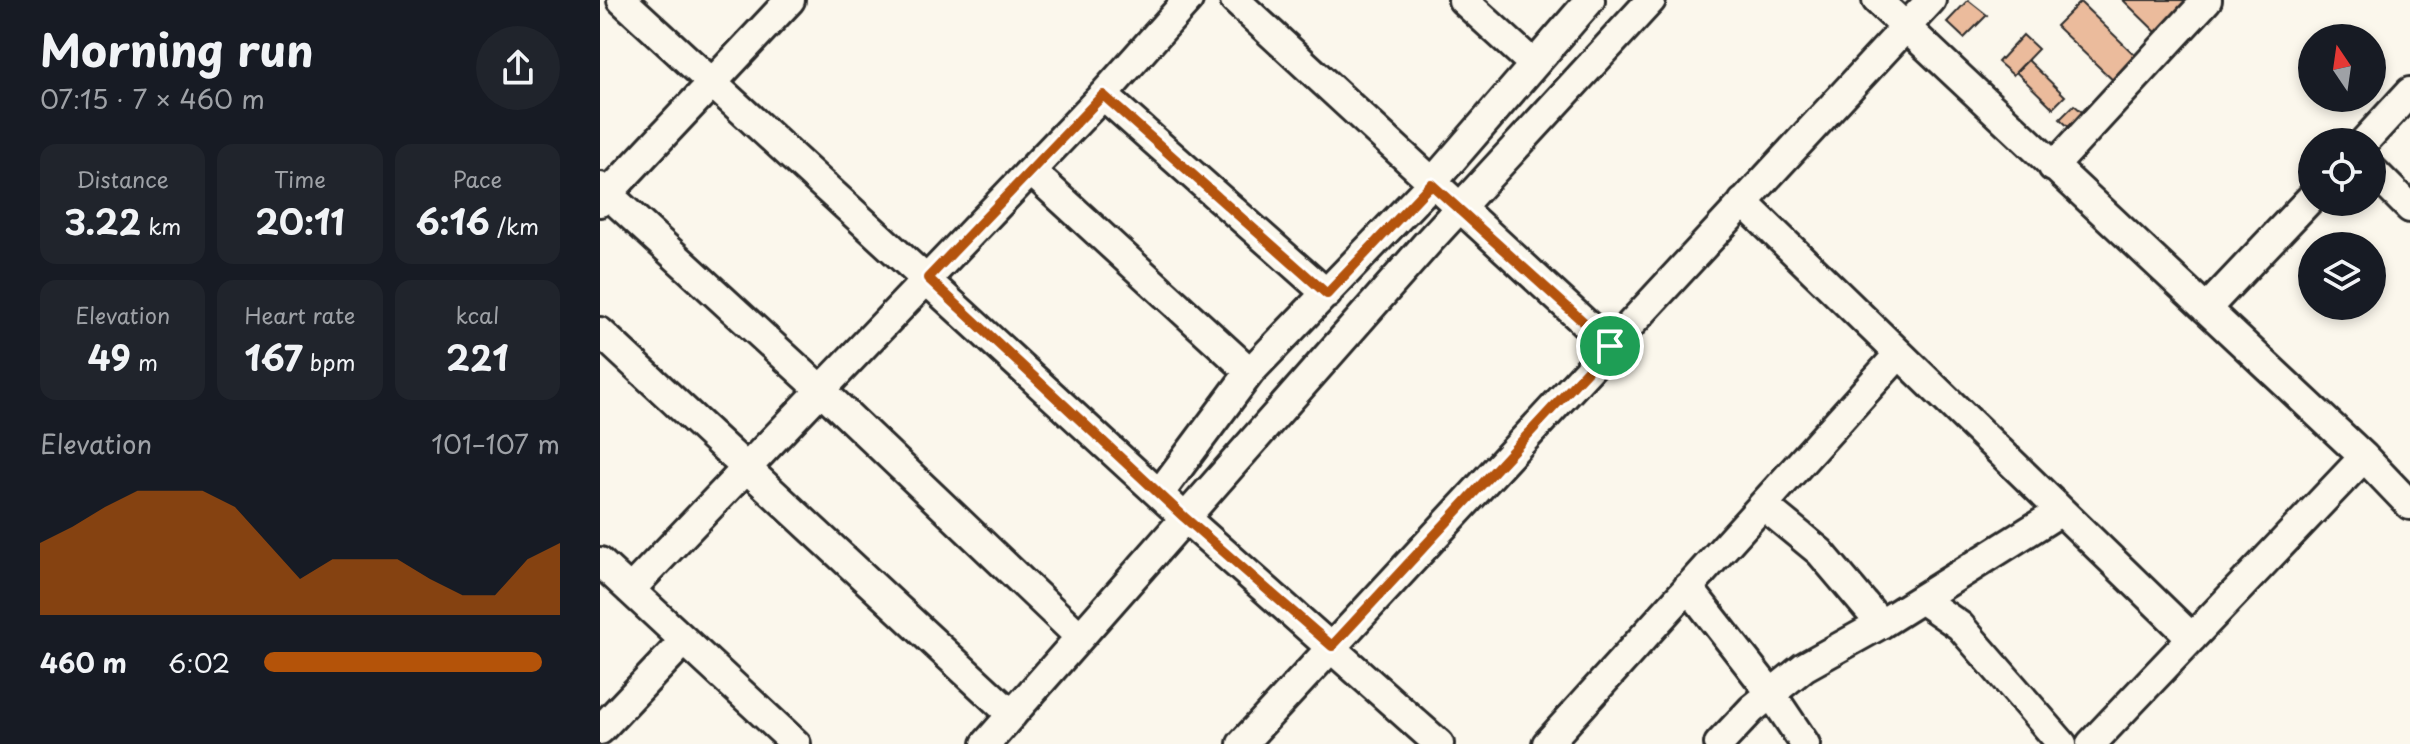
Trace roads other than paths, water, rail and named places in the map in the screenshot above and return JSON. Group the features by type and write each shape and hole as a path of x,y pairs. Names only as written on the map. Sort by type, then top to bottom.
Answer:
{"street":[{"path":"622,0 928,278 1184,517 1439,744"},
{"path":"790,0 602,194 821,390 1079,636"},
{"path":"630,590 1103,95 1188,0"},
{"path":"1235,0 1610,346"},
{"path":"1463,0 1532,63"},
{"path":"1159,494 1250,372 1431,184 1532,63 1590,0"},
{"path":"986,744 1460,207 1651,0"},
{"path":"1877,0 2364,457 2410,505"},
{"path":"1242,744 1931,0"},
{"path":"2053,167 2207,0"},
{"path":"2377,128 2410,92"},
{"path":"1103,95 1327,294"},
{"path":"1031,171 1250,372"},
{"path":"2386,184 2410,208"},
{"path":"1743,202 2192,638"},
{"path":"2206,309 2298,212"},
{"path":"600,332 1012,715"},
{"path":"1547,744 1899,354"},
{"path":"2091,744 2364,457"},
{"path":"1763,505 1820,552 1881,624"},
{"path":"1719,744 1770,692 1804,667 1881,624 2061,511"},
{"path":"600,562 796,744"},
{"path":"1688,587 1770,692 1805,744"},
{"path":"1921,599 1960,626 2062,744"},
{"path":"600,730 684,641"}]}
